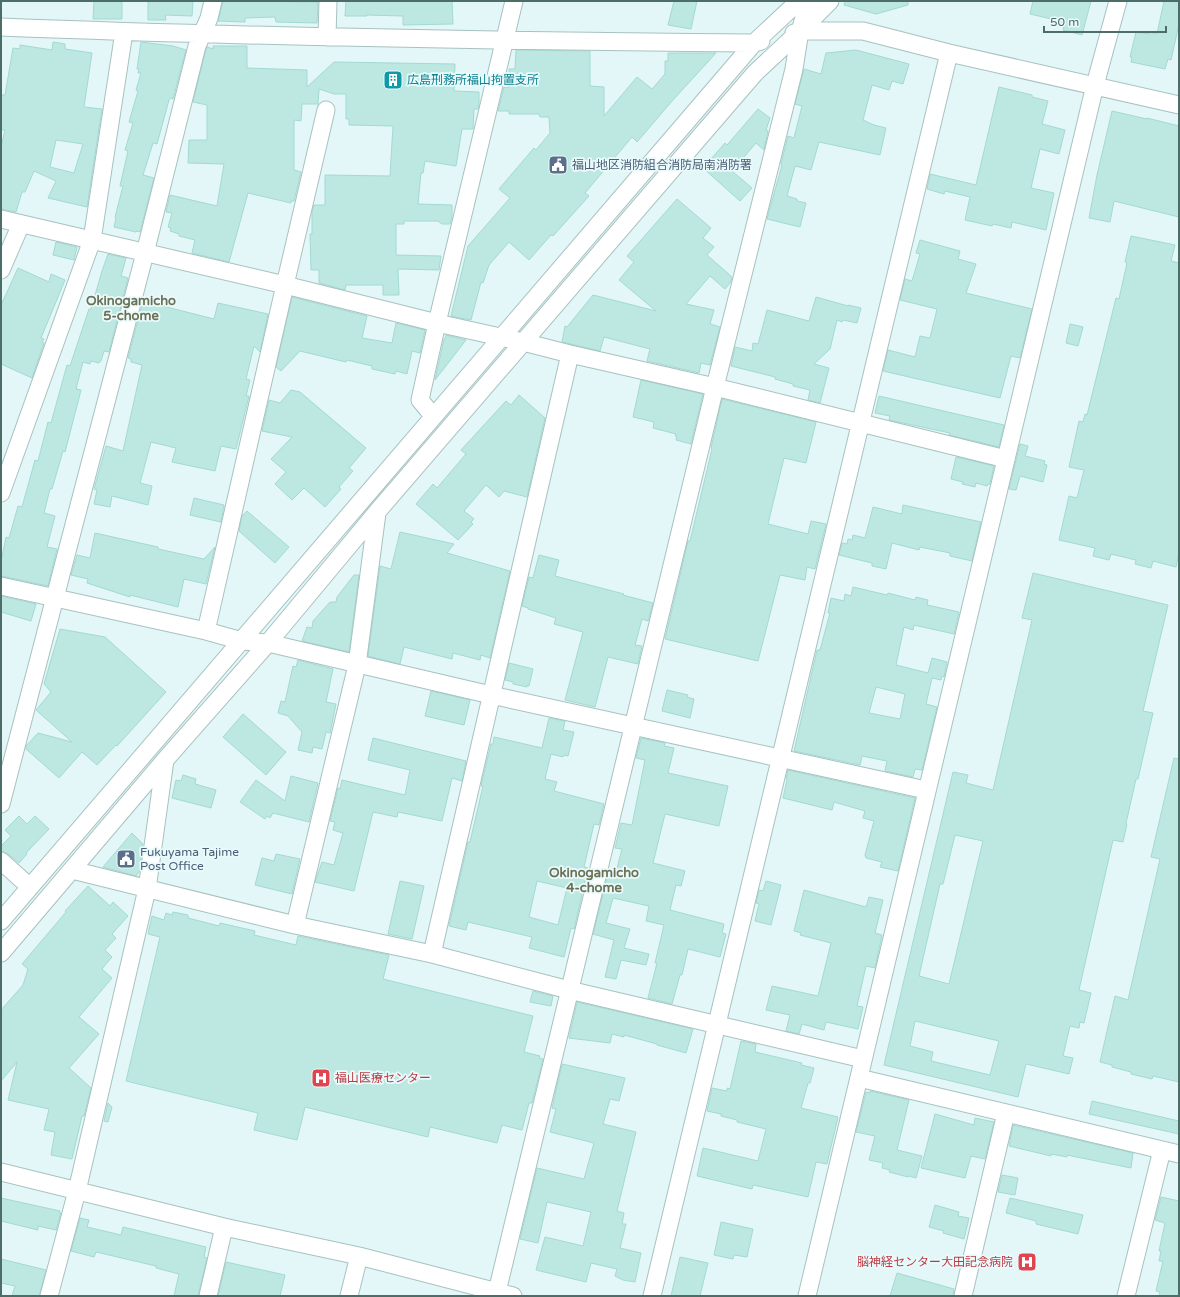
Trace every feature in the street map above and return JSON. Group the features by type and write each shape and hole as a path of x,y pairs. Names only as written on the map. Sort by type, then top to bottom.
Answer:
{"street":[{"path":"1,804 145,253 197,46 209,18 213,1"},
{"path":"326,37 328,1"},
{"path":"433,416 420,400 437,322 514,1"},
{"path":"1,921 754,43 799,1"},
{"path":"496,1294 715,387 794,69 800,31 809,1"},
{"path":"1,953 165,760 268,643 377,512 755,73 830,1"},
{"path":"807,1296 926,790 1095,85 1118,1"},
{"path":"1,27 124,32 505,41 754,43 800,31 863,31 949,53 1179,105"},
{"path":"1,494 92,240 124,32"},
{"path":"652,1296 949,53"},
{"path":"206,632 326,110"},
{"path":"1,219 715,387 1006,459"},
{"path":"1,270 21,224"},
{"path":"432,954 570,354"},
{"path":"295,925 357,665 377,512"},
{"path":"1,586 242,641 268,643 491,696 926,790"},
{"path":"49,1296 77,1191 147,889 165,760"},
{"path":"1,862 30,887"},
{"path":"72,870 295,925 432,954 569,990 863,1058"},
{"path":"859,1078 1179,1154"},
{"path":"963,1296 1006,1113"},
{"path":"1126,1296 1162,1150"},
{"path":"1,1172 224,1227 359,1256 496,1294 513,1296"},
{"path":"208,1296 224,1227"},
{"path":"349,1296 359,1256"}],"building":[{"path":"94,1 122,1 122,19 93,19"},
{"path":"148,1 193,1 192,16 165,15 166,20 148,20"},
{"path":"223,1 318,2 317,23 276,22 275,17 245,18 245,22 218,21"},
{"path":"346,1 452,1 453,24 403,25 403,16 345,16"},
{"path":"674,1 697,1 691,29 668,25"},
{"path":"845,1 908,1 908,5 876,14 844,5"},
{"path":"1033,1 1091,1 1082,35 1063,30 1064,26 1059,24 1060,21 1030,14"},
{"path":"1164,1 1179,1 1179,24 1171,60 1168,59 1165,69 1131,62 1132,57 1130,57 1136,32 1149,34 1149,32 1157,34"},
{"path":"53,42 65,44 65,49 92,53 84,107 102,109 87,207 48,198 56,181 34,171 25,192 22,192 16,212 1,209 1,147 5,130 1,130 1,95 5,95 13,48 20,49 20,45 52,50","holes":["56,140 83,144 74,173 50,167"]},
{"path":"141,42 173,46 186,50 173,99 171,98 169,100 157,144 153,143 143,175 154,178 140,232 136,232 114,227 123,186 120,186 128,151 125,150 133,123 129,122 138,91 136,90 141,73 138,73 139,69 137,69"},
{"path":"213,46 247,46 247,68 307,70 307,87 334,62 455,64 454,91 479,92 479,106 478,109 474,109 473,129 462,129 456,166 425,161 423,173 421,173 418,204 452,205 452,217 450,224 442,224 438,221 404,221 404,224 396,224 396,255 441,256 439,270 398,269 399,295 383,295 383,285 346,285 345,290 319,283 319,270 311,270 310,234 312,234 312,212 314,205 325,205 325,175 390,176 393,126 349,125 349,119 346,119 346,94 334,94 319,89 318,104 302,104 301,121 294,120 294,170 301,172 294,201 291,201 291,203 248,193 229,262 192,253 195,240 179,236 179,234 170,231 171,228 168,227 172,213 166,212 170,195 217,206 224,164 188,163 189,140 207,140 207,105 193,102 206,49 207,47 213,49"},
{"path":"516,50 590,51 590,86 604,87 604,116 637,77 652,89 665,74 665,61 668,61 668,53 716,53 637,142 632,137 585,193 589,196 529,260 509,242 489,265 483,283 481,282 471,320 451,316 468,246 510,198 499,189 534,148 536,150 550,133 549,117 540,117 539,114 509,114 509,111 498,111 504,87 509,88 509,69 515,69"},
{"path":"856,50 909,64 903,84 892,81 889,90 872,85 863,120 886,128 880,155 819,142 811,170 795,166 787,196 797,199 797,201 806,203 800,227 767,219 782,165 788,136 794,138 802,106 795,104 804,69 821,74 826,53"},
{"path":"999,87 1032,95 1032,97 1048,101 1042,124 1065,130 1059,154 1040,149 1031,188 1054,193 1046,230 1012,222 1011,228 993,224 992,226 965,220 970,197 945,191 944,194 927,189 930,174 976,185"},
{"path":"758,109 770,118 766,130 768,131 764,150 756,143 732,171 752,188 740,201 703,168 725,143 727,145"},
{"path":"1112,111 1179,126 1179,217 1114,201 1110,222 1089,218 1097,175"},
{"path":"677,199 711,228 703,238 714,247 707,255 732,278 725,289 710,276 686,304 714,310 710,324 720,327 710,365 701,363 699,373 647,361 650,349 604,337 600,351 562,342 565,326 567,327 593,295 656,311 619,280 634,262 627,256"},
{"path":"1131,236 1175,245 1171,261 1179,263 1179,553 1176,567 1153,561 1151,568 1135,564 1136,560 1111,554 1109,560 1093,556 1095,548 1059,540 1069,496 1077,498 1084,470 1069,467 1079,421 1083,422 1085,414 1087,415 1116,298 1119,299"},
{"path":"920,240 960,251 958,259 976,264 966,293 1032,309 1020,358 1011,356 1000,398 883,371 888,350 915,357 920,336 930,338 937,309 900,300 905,279 912,281 920,254 916,253"},
{"path":"56,242 77,247 74,260 53,255"},
{"path":"108,254 126,258 121,276 128,278 109,352 104,351 99,363 91,361 90,364 83,362 76,389 81,390 78,402 65,452 63,451 52,489 50,489 44,513 55,516 47,547 57,549 48,586 1,576 1,562 6,537 9,538 18,506 22,507 35,460 38,461 48,422 51,423 67,365 70,366 89,309 91,309"},
{"path":"18,268 49,282 51,274 65,280 41,338 44,339 42,342 44,343 32,378 1,364 1,305"},
{"path":"292,297 367,316 362,338 392,343 396,323 425,330 420,353 412,351 407,374 396,371 395,374 372,369 372,366 347,360 346,362 300,351 281,371 276,367"},
{"path":"816,297 861,308 857,323 843,320 842,322 837,320 830,349 814,364 829,368 820,403 808,400 810,390 793,386 793,384 775,379 775,377 731,366 735,347 752,351 753,343 758,344 767,310 809,321"},
{"path":"143,301 214,319 218,303 268,314 260,352 254,346 246,379 250,380 246,396 249,396 236,449 221,446 215,471 172,462 176,448 151,442 140,483 152,486 148,505 112,496 110,507 94,504 97,490 94,489 106,446 123,451 142,365 131,362 131,359 128,358"},
{"path":"1070,324 1083,327 1078,346 1066,343"},
{"path":"446,335 466,340 435,380 444,339"},
{"path":"641,380 703,394 691,444 676,440 676,434 653,428 654,422 633,417"},
{"path":"291,390 300,392 366,448 349,468 353,471 339,487 341,489 325,507 304,488 292,500 275,484 286,472 271,459 292,437 262,431 269,400 280,403"},
{"path":"519,395 545,418 527,497 504,491 499,497 486,485 464,511 474,519 471,522 473,524 458,540 416,504 433,484 437,488 466,454 461,450 506,401 511,405"},
{"path":"879,396 1004,425 999,447 949,435 950,433 889,420 890,416 875,413"},
{"path":"722,399 816,422 806,463 784,458 768,524 808,534 811,521 826,524 815,569 807,567 805,580 780,575 758,661 665,639 688,541 690,541 712,449"},
{"path":"1020,444 1028,446 1025,456 1045,461 1044,464 1047,465 1043,482 1020,476 1016,490 1009,489"},
{"path":"956,457 994,466 990,484 987,486 976,483 975,487 962,484 963,482 951,479"},
{"path":"194,498 224,505 221,522 190,515"},
{"path":"903,505 981,522 972,561 950,556 950,553 920,547 919,550 892,543 886,569 872,566 872,563 839,555 842,543 847,544 848,539 852,540 853,535 865,538 873,507 902,514"},
{"path":"247,511 289,547 275,563 239,531 242,516"},
{"path":"400,532 454,544 447,553 510,571 490,658 481,655 480,660 453,653 452,659 404,647 400,664 368,656 380,566 391,569"},
{"path":"95,533 204,559 215,547 206,584 184,579 178,607 130,595 130,597 87,583 88,579 71,575 77,555 90,558"},
{"path":"539,555 559,560 555,576 653,603 648,621 642,619 635,645 642,646 638,664 608,657 595,707 565,700 583,632 554,624 556,618 522,606 529,577 533,578"},
{"path":"1033,573 1168,605 1143,711 1153,713 1138,779 1136,779 1123,842 1113,840 1079,990 1091,993 1084,1023 1080,1022 1079,1028 1070,1026 1063,1056 1073,1058 1069,1074 1026,1064 1018,1097 884,1065 953,772 968,775 966,783 993,790 1032,620 1022,618","holes":["955,835 983,841 949,984 919,976 940,884 943,884","915,1021 999,1041 990,1075 931,1061 933,1052 910,1046"]},
{"path":"354,575 359,575 349,652 302,641 307,627 312,628 313,621 330,602 336,602 337,597"},
{"path":"853,587 887,595 888,593 915,600 916,597 928,600 927,605 959,612 954,634 914,625 913,630 904,627 896,665 928,673 932,658 947,662 944,677 942,676 941,680 932,678 926,704 937,707 922,770 915,769 913,777 885,771 887,761 862,756 860,765 794,751 817,650 820,650 830,613 828,613 831,598 844,601 845,594 851,596","holes":["876,687 905,694 900,719 869,713"]},
{"path":"1,596 36,604 31,621 1,612"},
{"path":"60,629 105,637 166,692 117,746 116,745 97,765 82,752 59,778 26,749 26,746 38,733 72,742 36,710 51,692 44,684"},
{"path":"298,660 333,669 326,702 336,704 330,733 326,732 322,749 313,747 312,753 298,750 302,732 288,716 278,713 281,701 285,702 293,666 296,667"},
{"path":"509,663 533,669 529,686 527,685 527,687 513,684 513,682 505,680"},
{"path":"667,690 688,695 687,697 694,699 690,718 662,711"},
{"path":"431,691 470,700 464,725 425,716"},
{"path":"243,714 286,752 266,775 223,737"},
{"path":"549,718 565,721 563,730 574,732 568,756 564,755 563,757 551,754 545,779 557,782 554,791 604,804 599,825 594,824 584,867 588,869 574,929 571,928 564,957 529,948 532,937 468,922 466,930 449,926 468,842 470,842 483,786 481,786 490,748 491,744 493,744 494,737 542,748","holes":["537,881 567,888 558,925 529,917"]},
{"path":"373,738 466,761 462,781 452,778 442,821 398,812 397,817 373,812 354,891 315,882 322,862 334,865 343,833 333,830 335,822 330,821 338,788 340,789 342,780 405,795 410,770 368,760"},
{"path":"641,738 665,743 664,746 674,748 668,773 728,786 719,826 665,814 653,863 685,871 681,886 676,885 670,910 724,924 722,933 726,934 720,957 688,949 682,975 680,975 672,1004 648,998 657,963 655,963 664,925 646,921 649,906 613,898 606,923 630,929 624,948 649,954 646,965 621,960 616,979 605,977 614,940 593,934 608,874 615,876 622,849 615,848 621,823 632,825 645,760 636,758"},
{"path":"1174,758 1179,759 1179,1082 1153,1076 1152,1079 1131,1074 1131,1072 1100,1062 1115,996 1128,1000 1160,859 1151,857"},
{"path":"788,770 915,798 898,871 880,867 882,862 866,858 865,855 874,821 863,818 865,811 834,802 832,810 783,798"},
{"path":"183,775 196,779 195,784 216,790 211,808 172,798 176,780 181,781"},
{"path":"291,776 318,783 309,822 273,813 270,818 267,816 265,819 240,802 256,780 285,801"},
{"path":"19,816 27,824 35,816 49,829 26,853 27,854 19,863 8,854 1,851 1,846 11,836 5,830"},
{"path":"132,833 143,844 139,872 136,876 103,867"},
{"path":"276,854 300,859 292,894 255,885 262,858 274,861"},
{"path":"400,881 424,886 412,939 388,934"},
{"path":"766,881 781,885 771,925 755,921 759,904 756,903 759,890 763,891"},
{"path":"88,886 110,906 113,902 128,916 112,934 116,938 105,950 112,957 102,969 112,978 79,1017 99,1034 69,1068 91,1088 84,1116 82,1116 72,1159 51,1155 55,1132 44,1130 49,1109 8,1100 17,1062 1,1081 1,1010 23,985 28,969 22,964 66,912 65,911"},
{"path":"804,890 866,907 869,897 883,900 875,933 882,935 875,968 866,966 857,1006 863,1007 858,1029 826,1022 824,1030 802,1024 799,1034 786,1031 790,1015 766,1010 772,986 818,996 831,943 800,935 801,933 794,931"},
{"path":"173,912 188,915 188,918 219,926 220,923 255,931 254,935 296,945 298,936 389,955 383,979 533,1016 524,1052 540,1056 539,1058 543,1059 532,1103 529,1103 522,1130 502,1125 497,1143 430,1127 428,1137 305,1107 297,1140 254,1130 258,1113 126,1081 160,937 148,934 152,916 164,920 166,913 172,915"},
{"path":"533,991 553,996 551,1006 530,1002"},
{"path":"577,1002 693,1029 686,1053 624,1035 624,1037 612,1034 610,1043 569,1038"},
{"path":"741,1041 756,1044 755,1052 802,1063 801,1065 814,1068 801,1108 838,1117 827,1164 816,1162 808,1197 753,1185 752,1189 697,1176 703,1148 758,1161 766,1129 737,1122 737,1120 721,1116 721,1114 707,1111 712,1088 727,1091 727,1088 730,1089"},
{"path":"562,1064 625,1078 619,1101 610,1099 603,1124 636,1132 617,1211 624,1213 622,1224 626,1224 620,1248 641,1253 635,1282 623,1280 615,1276 617,1269 591,1263 586,1282 536,1270 545,1237 583,1246 591,1212 547,1202 538,1243 520,1239 537,1168 584,1179 594,1143 550,1132 556,1109 552,1108"},
{"path":"870,1091 909,1100 897,1150 922,1156 916,1178 889,1172 890,1170 882,1168 883,1163 869,1160 875,1136 856,1132 866,1092 870,1093"},
{"path":"1092,1101 1179,1121 1179,1134 1089,1114"},
{"path":"108,1103 112,1107 108,1122 104,1121"},
{"path":"935,1114 974,1125 975,1118 994,1122 985,1159 971,1156 965,1178 921,1168"},
{"path":"1013,1125 1133,1153 1131,1168 1067,1155 1067,1157 1051,1154 1051,1156 1009,1146"},
{"path":"1002,1175 1018,1178 1015,1195 998,1192"},
{"path":"1161,1197 1179,1201 1179,1296 1159,1296 1160,1292 1156,1291 1163,1261 1159,1261 1161,1251 1159,1251 1165,1223 1155,1220"},
{"path":"1,1198 60,1211 59,1213 61,1213 56,1230 38,1226 38,1230 1,1221"},
{"path":"1010,1198 1083,1215 1078,1234 1036,1224 1036,1221 1006,1213"},
{"path":"935,1205 959,1212 958,1216 969,1218 964,1239 929,1227"},
{"path":"80,1218 89,1220 87,1227 121,1235 123,1227 206,1247 204,1257 207,1258 198,1296 174,1296 179,1274 156,1268 156,1266 96,1252 94,1257 71,1251"},
{"path":"721,1222 753,1229 747,1257 734,1255 733,1259 714,1255"},
{"path":"680,1257 708,1263 700,1296 671,1296"},
{"path":"1,1259 46,1270 39,1296 12,1296 15,1286 1,1283"},
{"path":"226,1262 285,1275 280,1296 218,1296"},
{"path":"897,1273 954,1289 953,1296 890,1296"}],"place":[{"name":"広島刑務所福山拘置支所","path":"393,80"},
{"name":"福山地区消防組合消防局南消防署","path":"558,165"},
{"name":"Fukuyama Tajime Post Office","path":"126,859"},
{"name":"福山医療センター","path":"321,1078"},
{"name":"脳神経センター大田記念病院","path":"1027,1262"}],"district":[{"name":"Okinogamicho 5-chome","path":"131,308"},
{"name":"Okinogamicho 4-chome","path":"594,880"}]}
